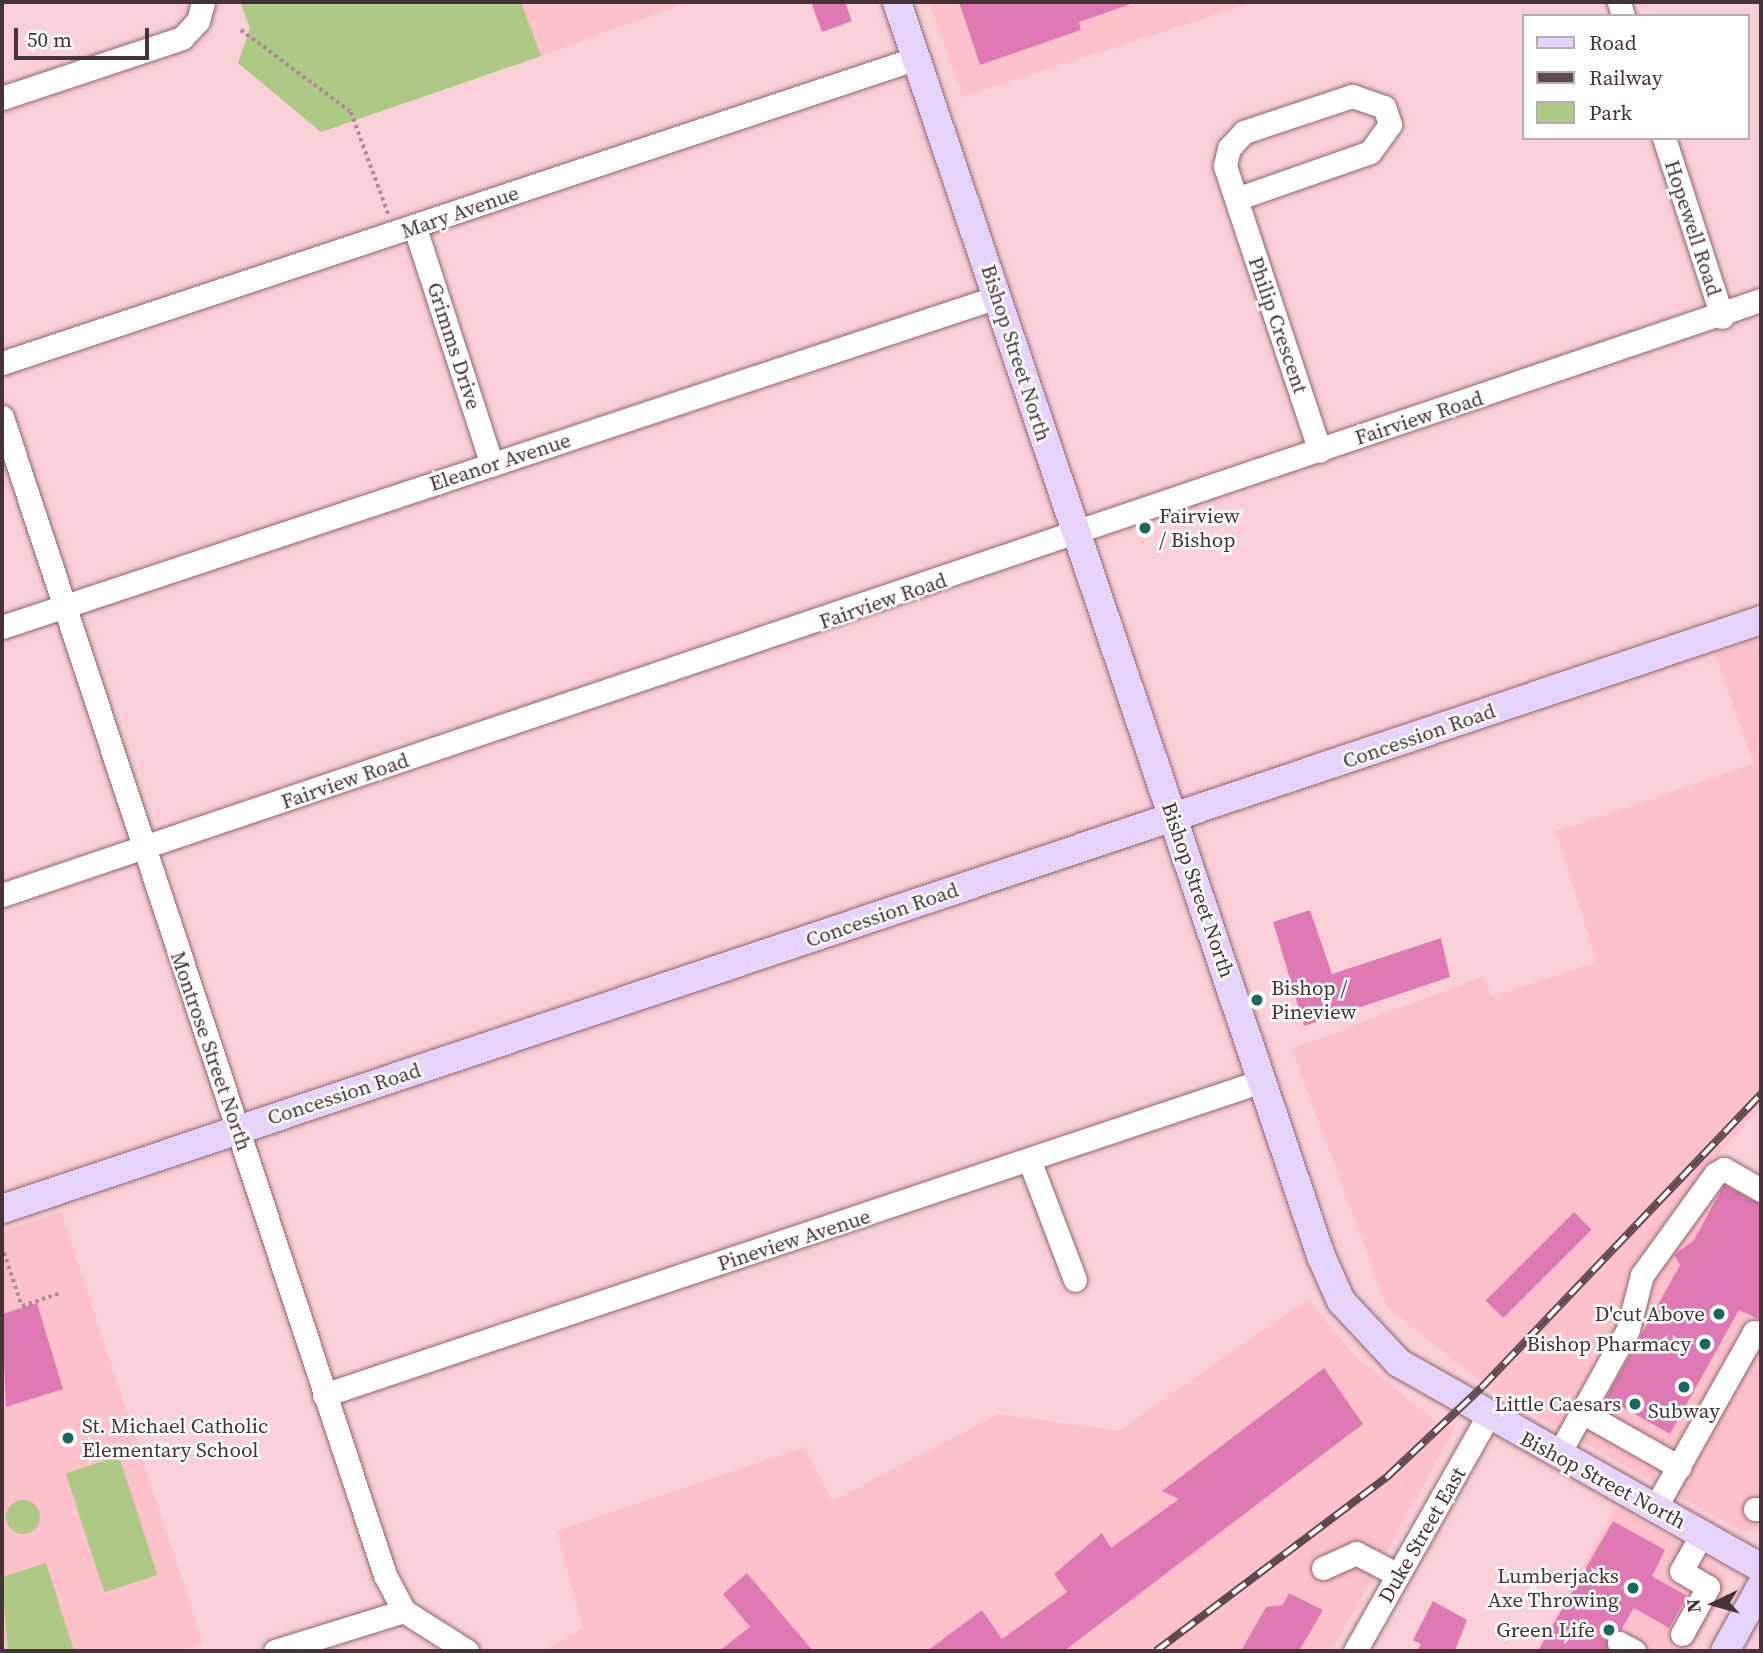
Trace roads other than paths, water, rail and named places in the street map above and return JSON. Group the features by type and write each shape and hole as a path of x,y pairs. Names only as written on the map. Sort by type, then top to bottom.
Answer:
{"main road":[{"name":"Bishop Street North","path":"897,2 1325,1268 1351,1315 1399,1363 1488,1418 1761,1568"},
{"name":"Concession Road","path":"2,1209 236,1128 1761,620"},
{"path":"1725,1651 1761,1586"}],"street":[{"path":"2,98 181,38 198,21 203,2"},
{"name":"Mary Avenue","path":"2,363 405,231 916,58"},
{"name":"Philip Crescent","path":"1236,199 1370,152 1390,124 1384,107 1352,96 1244,132 1229,148 1225,166 1236,199 1320,451"},
{"name":"Hopewell Road","path":"1665,140 1722,317"},
{"name":"Grimms Drive","path":"405,231 492,465"},
{"name":"Eleanor Avenue","path":"2,627 997,297"},
{"name":"Fairview Road","path":"2,895 1077,536 1320,451 1722,317 1761,300"},
{"name":"Montrose Street North","path":"2,417 385,1575 404,1611 467,1651"},
{"name":"Pineview Avenue","path":"324,1395 1030,1162 1262,1081"},
{"path":"1030,1162 1075,1280"},
{"path":"1558,1455 1628,1329 1642,1275 1715,1174 1724,1169 1761,1190"},
{"path":"1642,1275 1675,1256"},
{"path":"1655,1508 1754,1332 1761,1336"},
{"path":"1582,1412 1679,1466"},
{"name":"Duke Street East","path":"1355,1651 1488,1418"},
{"path":"1682,1634 1708,1587 1681,1571 1702,1534"},
{"path":"1323,1568 1356,1553 1398,1575"},
{"path":"275,1651 404,1611"}],"railway":[{"path":"1156,1651 1388,1476 1482,1387 1761,1094"}],"place":[{"name":"Fairview / Bishop","path":"1145,528"},
{"name":"Bishop / Pineview","path":"1257,1000"},
{"name":"D'cut Above","path":"1719,1314"},
{"name":"Bishop Pharmacy","path":"1705,1344"},
{"name":"Subway","path":"1684,1387"},
{"name":"Little Caesars","path":"1635,1404"},
{"name":"St. Michael Catholic Elementary School","path":"68,1438"},
{"name":"Lumberjacks Axe Throwing","path":"1633,1588"},
{"name":"Green Life","path":"1609,1630"}]}
